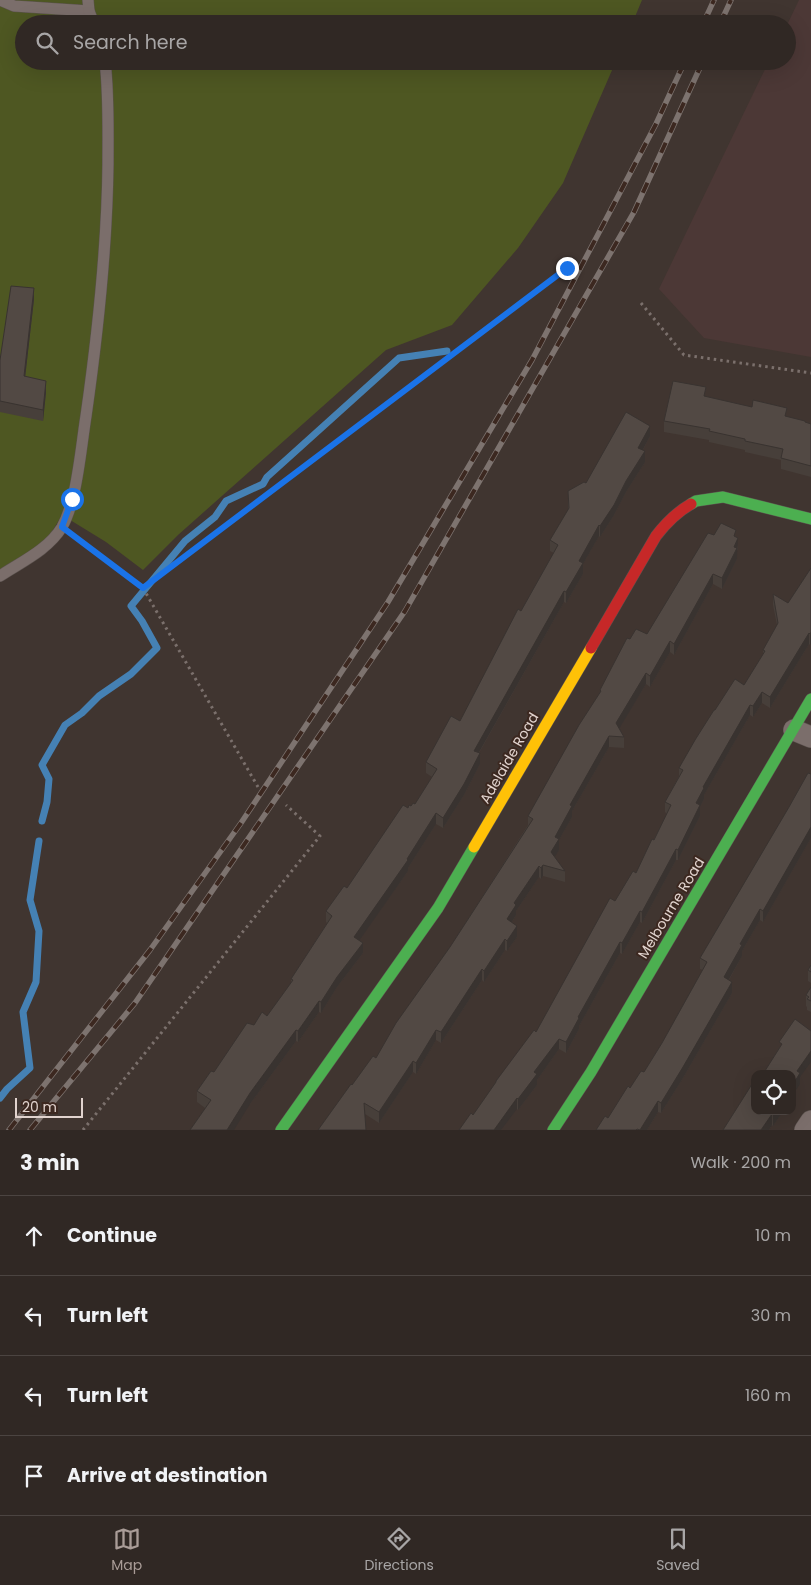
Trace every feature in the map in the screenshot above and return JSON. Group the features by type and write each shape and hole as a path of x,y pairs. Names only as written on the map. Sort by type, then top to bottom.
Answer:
{"street":[{"name":"Adelaide Road","path":"281,1130 438,908 656,536 667,522 682,509 696,501 723,497 811,519"},
{"name":"Melbourne Road","path":"553,1130 802,733 811,699"},
{"path":"805,1130 811,1121"}],"lane":[{"path":"0,0 14,6 43,4 88,6"},
{"path":"0,576 47,546 62,527 72,499 95,351 104,273 108,149 108,92 106,70"}],"path":[{"path":"143,588 567,268"},
{"path":"641,303 684,355 811,373"},
{"path":"62,527 143,588 258,787"},
{"path":"82,1130 320,836 286,805"}],"shaded area":[{"path":"799,0 811,0 811,357 704,338 659,289 765,70 796,70 796,15 792,15"}],"green space":[{"path":"0,0 642,0 636,15 15,15 15,70 612,70 563,183 518,248 452,325 386,350 178,535 143,570 106,542 62,515 45,543 0,573"}],"building":[{"path":"11,286 34,288 24,376 46,381 43,410 0,401 0,360"},
{"path":"673,381 706,387 704,396 752,407 753,400 787,408 785,416 811,424 811,466 781,458 783,449 745,441 745,439 709,431 710,429 664,421"},
{"path":"626,412 650,426 638,448 645,451 626,481 614,505 599,525 579,561 583,563 566,592 564,591 474,751 480,753 464,784 443,818 436,813 408,860 354,937 363,943 321,1002 319,1001 298,1031 296,1030 250,1093 227,1130 190,1130 211,1100 197,1091 211,1071 214,1072 247,1023 254,1025 262,1012 267,1016 293,980 291,979 332,916 326,911 344,886 347,888 403,805 408,808 409,805 415,804 437,769 426,762 451,716 460,721 518,609 521,611 558,545 550,540 569,508 568,491 584,482 586,483"},
{"path":"721,523 736,530 734,536 738,538 734,547 737,548 722,578 713,574 674,644 670,641 650,676 646,673 616,723 624,737 609,736 570,805 572,806 555,837 559,839 551,852 565,871 543,865 541,868 539,866 514,903 516,905 507,919 517,926 507,941 505,939 484,971 482,969 441,1032 436,1030 416,1063 413,1061 379,1112 364,1103 366,1130 318,1130 373,1056 376,1058 396,1023 450,947 533,819 528,816 579,725 601,691 627,638 630,639 636,629 647,634 708,533 714,535"},
{"path":"811,568 810,634 770,697 762,692 753,706 750,705 703,787 696,803 700,805 678,850 676,849 642,912 640,911 622,943 620,942 566,1042 559,1039 534,1072 537,1074 494,1130 459,1130 471,1113 473,1115 534,1030 536,1032 610,898 615,901 633,871 636,873 671,805 665,802 683,770 679,768 695,740 735,679 744,685 765,651 763,650 778,623 773,594 788,603"},
{"path":"808,773 811,774 811,827 763,911 760,909 740,944 742,945 724,977 732,982 683,1067 661,1103 658,1101 640,1130 596,1130 605,1116 608,1118 628,1086 630,1088 641,1071 644,1072 662,1043 707,962 700,958"},
{"path":"811,987 811,1001 807,999 809,997 806,995"},
{"path":"795,1019 811,1031 811,1051 797,1071 800,1073 796,1080 796,1070 766,1070 782,1044 779,1042"},
{"path":"751,1086 751,1115 771,1115 761,1130 723,1130"}],"waterway":[{"path":"42,821 47,802 49,779 42,765 65,725 82,713 99,696 131,674 157,648 131,606 185,541 215,517 226,501 263,484 267,477 399,358 447,351"},
{"path":"0,1098 30,1068 23,1012 36,982 39,931 30,900 39,841"}],"railway":[{"path":"707,15 714,0"},
{"path":"724,15 731,0"},
{"path":"9,1130 150,950 241,823 388,602 532,360 656,124 681,70"},
{"path":"30,1130 135,1003 405,611 634,212 699,70"}],"traffic: fast":[{"path":"691,504 696,501 723,497 811,519"},
{"path":"553,1130 591,1072 811,699"},
{"path":"281,1130 438,908 474,847"}],"traffic: slow":[{"path":"474,847 591,648"}],"traffic: jam":[{"path":"591,648 656,536 672,518 691,504"}],"route":[{"path":"72,499 62,527 143,588 567,268"}]}
